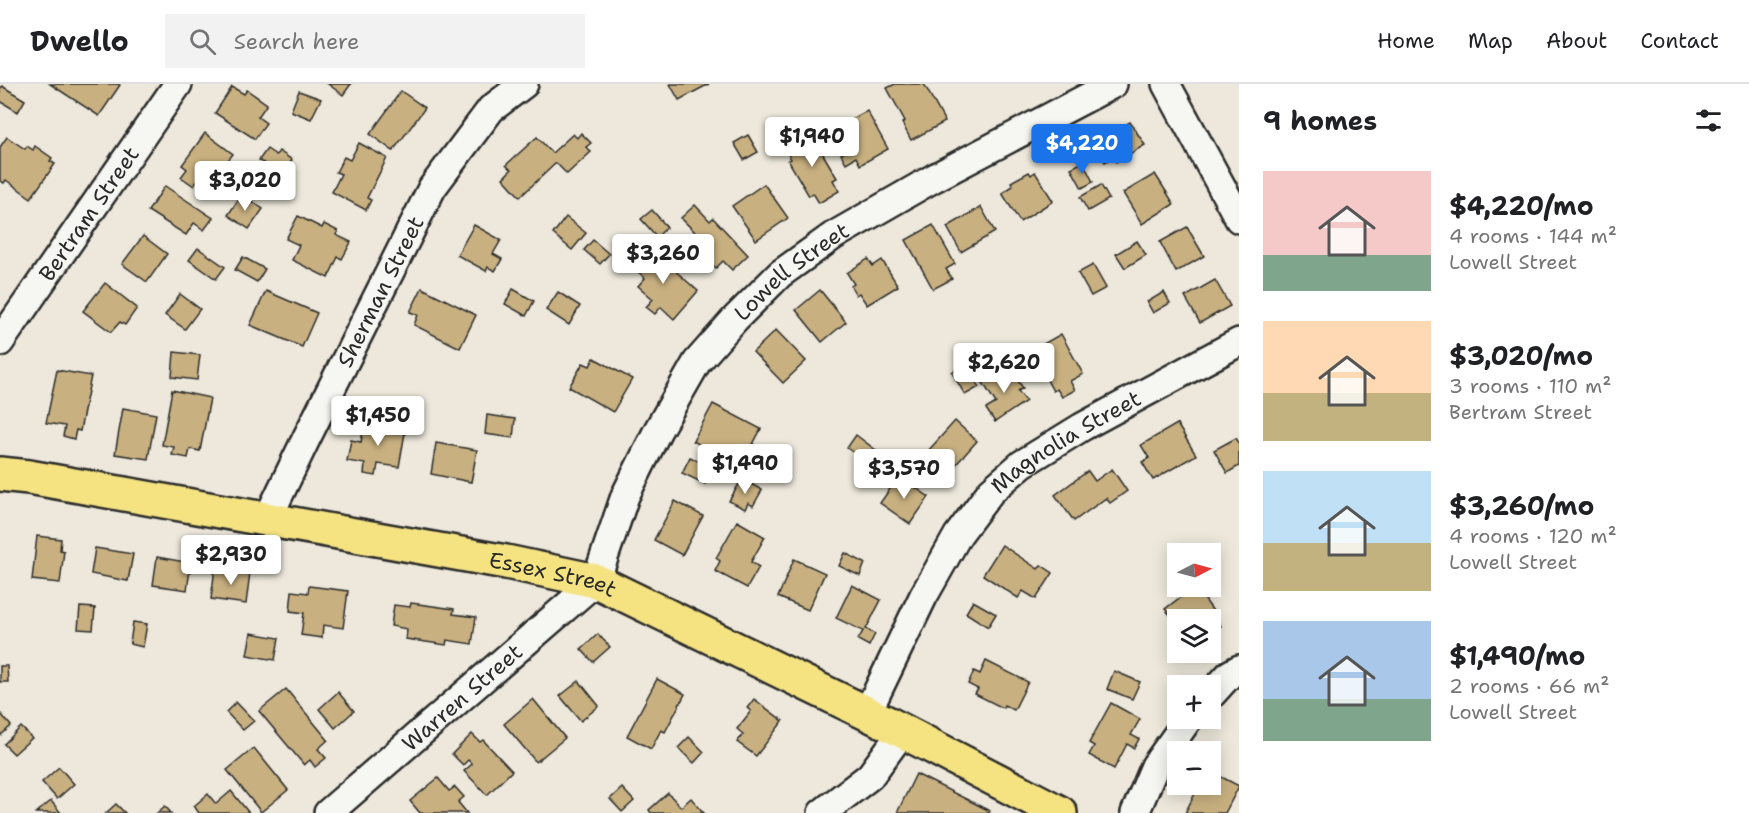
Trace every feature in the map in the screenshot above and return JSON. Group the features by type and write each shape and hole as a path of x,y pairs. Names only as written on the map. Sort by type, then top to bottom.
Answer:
{"main road":[{"name":"Essex Street","path":"0,474 29,477 506,562 596,581 867,713 1060,813"}],"street":[{"name":"Bertram Street","path":"0,342 178,84"},
{"name":"Sherman Street","path":"267,520 432,188 491,109 524,84"},
{"name":"Lowell Street","path":"596,581 625,496 696,362 780,274 833,236 934,178 1113,84"},
{"path":"1166,84 1239,219"},
{"name":"Magnolia Street","path":"867,713 923,597 958,535 991,491 1022,464 1082,427 1239,342"},
{"name":"Warren Street","path":"328,813 596,581"},
{"path":"1221,684 1230,674 1239,669"},
{"path":"1135,813 1155,766 1181,729"},
{"path":"822,813 870,776 902,732"}],"building":[{"path":"50,84 118,84 120,85 99,116"},
{"path":"328,84 351,84 343,95"},
{"path":"670,84 709,84 679,100"},
{"path":"895,84 924,84 945,122 911,140 902,123 905,121 887,88"},
{"path":"2,86 25,100 18,112 0,101"},
{"path":"232,87 244,94 247,90 267,104 258,117 266,123 255,139 215,113"},
{"path":"299,91 321,99 311,119 291,111"},
{"path":"401,91 425,108 393,151 370,134"},
{"path":"867,111 888,149 860,165 856,157 846,163 841,154 853,147 840,125"},
{"path":"1130,122 1145,145 1116,162 1113,157 1105,162 1097,149 1106,144 1103,138"},
{"path":"810,132 837,178 833,180 839,191 819,203 813,193 809,196 788,160 791,159 784,147"},
{"path":"205,133 233,154 209,186 199,178 194,186 181,177 187,169 182,165"},
{"path":"581,133 591,143 586,147 591,152 567,174 556,163 520,197 503,178 511,170 506,165 537,137 552,153 573,134 577,138"},
{"path":"748,135 758,152 744,160 734,143"},
{"path":"7,137 25,149 27,146 33,150 35,146 52,158 50,161 55,164 31,198 6,180 4,183 0,181 0,147"},
{"path":"359,143 387,158 367,198 371,200 366,210 332,192 341,174 336,172 344,157 350,160"},
{"path":"267,149 276,155 279,151 292,160 281,175 259,160"},
{"path":"1083,162 1093,182 1082,188 1071,168"},
{"path":"1029,172 1031,175 1035,172 1053,201 1020,222 1002,193 1013,186 1011,182"},
{"path":"1155,174 1174,204 1142,224 1123,193"},
{"path":"764,184 788,218 756,240 732,206"},
{"path":"1101,185 1109,199 1088,211 1080,197"},
{"path":"165,186 213,218 204,230 194,223 186,235 148,211"},
{"path":"242,194 263,209 249,229 228,215"},
{"path":"695,205 710,221 713,218 748,255 732,270 723,261 716,268 689,241 697,234 681,218"},
{"path":"981,207 995,232 961,252 947,227"},
{"path":"652,210 667,227 657,237 641,219"},
{"path":"298,216 322,228 324,224 338,231 336,235 351,242 342,259 338,257 328,278 292,260 299,245 286,239"},
{"path":"566,217 586,233 572,250 553,234"},
{"path":"474,225 501,240 493,254 502,259 495,271 488,267 486,271 457,255"},
{"path":"933,225 955,264 946,269 952,279 933,289 906,240"},
{"path":"1187,227 1204,256 1176,272 1160,242"},
{"path":"143,236 167,254 147,282 122,264"},
{"path":"593,240 609,254 600,264 584,250"},
{"path":"1137,241 1146,255 1125,268 1116,254"},
{"path":"198,248 225,267 216,279 189,260"},
{"path":"645,249 650,254 653,251 698,291 674,319 661,307 655,314 646,307 653,299 638,286 645,278 636,270 639,267 634,262"},
{"path":"243,257 265,269 257,282 235,270"},
{"path":"868,259 873,266 882,260 898,286 867,305 859,293 856,295 851,286 854,284 847,273"},
{"path":"1093,265 1106,288 1091,296 1078,273"},
{"path":"1215,280 1230,306 1200,323 1185,297"},
{"path":"105,283 137,308 125,325 120,322 111,332 83,311"},
{"path":"422,288 476,315 460,348 414,325 418,315 410,312"},
{"path":"513,289 534,301 526,316 505,304"},
{"path":"820,290 846,322 822,342 796,310"},
{"path":"266,291 317,313 302,347 250,325"},
{"path":"558,292 580,306 569,325 546,310"},
{"path":"1164,292 1170,303 1153,313 1147,302"},
{"path":"180,294 200,309 185,329 165,315"},
{"path":"776,330 806,361 783,383 753,352"},
{"path":"1061,334 1083,374 1070,381 1075,390 1062,397 1057,389 1053,391 1031,351"},
{"path":"174,352 200,355 197,380 172,377"},
{"path":"594,358 632,379 613,412 569,387 583,363 590,366"},
{"path":"965,364 979,387 965,395 952,372"},
{"path":"1006,368 1013,380 1016,378 1023,388 1018,391 1026,401 995,422 986,409 996,403 983,383"},
{"path":"57,370 91,376 80,431 76,430 74,439 63,436 65,426 46,423"},
{"path":"172,390 210,398 200,451 190,449 188,458 172,455 174,447 162,445"},
{"path":"713,404 761,429 741,467 693,441"},
{"path":"123,408 156,414 148,459 115,454"},
{"path":"487,415 515,419 513,438 485,434"},
{"path":"365,420 406,427 399,467 378,464 376,476 364,474 365,464 347,461 351,440 361,442"},
{"path":"955,421 977,441 952,469 934,453 932,455 928,451"},
{"path":"1177,424 1196,455 1153,480 1142,462 1149,458 1141,445"},
{"path":"856,435 877,451 868,463 847,448"},
{"path":"1236,438 1239,443 1239,466 1227,473 1214,450"},
{"path":"436,443 477,450 471,482 431,474"},
{"path":"690,457 713,468 705,484 682,473"},
{"path":"1112,469 1127,491 1110,503 1106,498 1074,521 1055,495 1088,471 1095,481"},
{"path":"899,476 929,497 910,524 880,503"},
{"path":"742,479 762,490 753,506 748,503 745,509 729,501"},
{"path":"675,501 703,516 682,555 654,540"},
{"path":"737,521 765,537 751,562 759,567 747,588 715,571 720,561 716,558"},
{"path":"37,536 61,539 60,550 64,551 60,583 32,580"},
{"path":"1002,545 1038,569 1041,565 1053,573 1036,599 1023,591 1018,598 983,575"},
{"path":"95,548 133,554 128,581 91,574"},
{"path":"845,553 865,563 860,576 839,566"},
{"path":"157,557 191,563 187,590 153,585"},
{"path":"794,559 825,573 808,610 778,597"},
{"path":"215,568 250,572 246,604 211,599"},
{"path":"852,585 881,600 866,629 875,634 869,646 858,640 863,631 836,618"},
{"path":"309,586 348,591 343,628 323,625 322,638 301,635 304,613 290,611 292,591 308,593"},
{"path":"1181,597 1203,597 1212,609 1167,609 1167,611 1165,609"},
{"path":"973,601 996,614 988,627 966,613"},
{"path":"411,603 454,609 453,614 476,617 472,644 447,640 446,645 406,639 407,629 391,626 394,605 410,607"},
{"path":"80,607 95,608 93,630 78,629"},
{"path":"133,622 147,624 143,647 130,644"},
{"path":"251,633 279,638 275,660 247,655"},
{"path":"598,634 610,647 593,662 581,649"},
{"path":"986,661 1028,682 1014,710 1004,705 1003,708 975,694 978,689 968,684 974,671 980,674"},
{"path":"0,666 7,666 8,682 0,682"},
{"path":"1114,671 1140,682 1132,699 1107,689"},
{"path":"657,679 685,694 665,732 661,730 651,749 627,736"},
{"path":"579,681 599,706 581,721 560,696"},
{"path":"286,689 328,740 318,749 326,758 315,767 310,760 304,765 259,711"},
{"path":"338,692 354,711 335,728 319,709"},
{"path":"533,699 565,738 536,762 504,724"},
{"path":"754,699 783,721 756,756 737,742 743,734 737,729 751,711 747,708"},
{"path":"236,702 254,721 243,730 226,712"},
{"path":"1111,703 1140,719 1131,735 1139,739 1134,748 1127,744 1114,769 1089,755 1094,746 1089,743"},
{"path":"0,715 11,726 0,736"},
{"path":"21,727 32,738 14,754 4,744"},
{"path":"472,734 480,742 483,740 512,771 487,795 464,771 472,764 468,760 463,765 452,754"},
{"path":"689,737 704,752 694,763 678,748"},
{"path":"254,748 288,790 261,812 227,770"},
{"path":"59,767 74,784 57,799 42,782"},
{"path":"916,774 990,811 989,813 897,813"},
{"path":"1221,777 1239,786 1225,813 1185,813 1194,795 1221,795"},
{"path":"438,778 449,791 455,787 464,797 458,802 467,813 420,813 410,801"},
{"path":"622,788 634,801 622,812 610,799"},
{"path":"231,791 249,813 199,813 194,806 208,794 216,804"},
{"path":"668,793 681,807 691,798 704,813 651,813 649,810"},
{"path":"51,801 61,813 36,813"},
{"path":"116,804 125,813 106,813"},
{"path":"165,806 171,813 157,813"}]}
